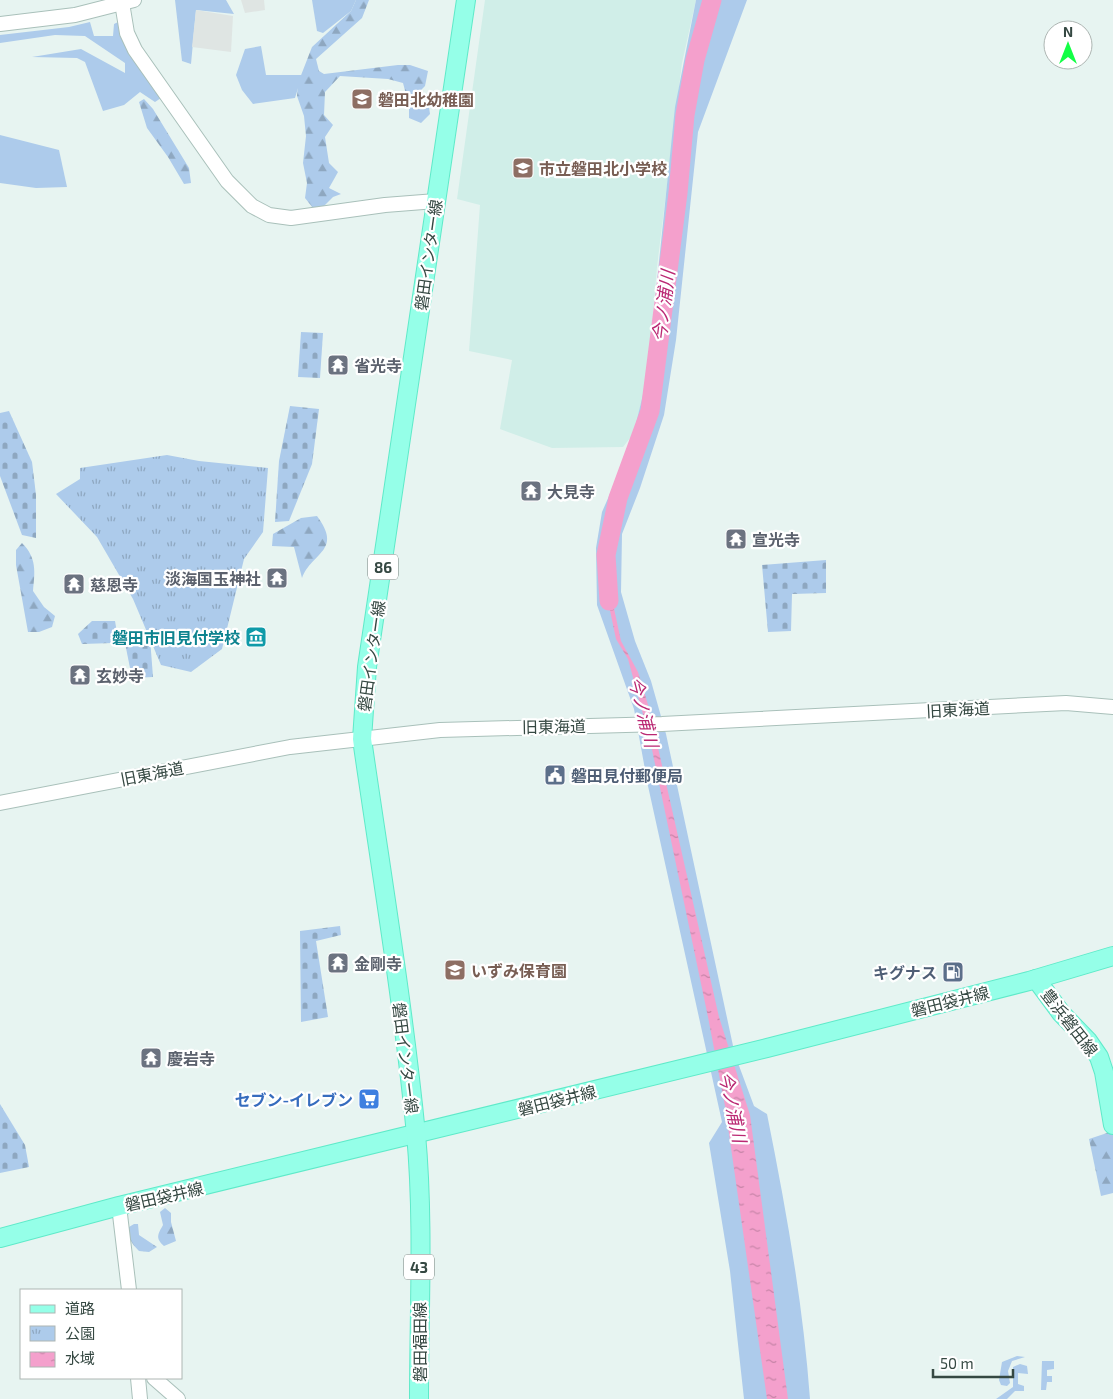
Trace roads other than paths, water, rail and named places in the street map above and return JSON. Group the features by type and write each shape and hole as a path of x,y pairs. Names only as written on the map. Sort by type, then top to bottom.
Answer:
{"main road":[{"name":"磐田インター線","path":"416,1135 402,1021 362,739 367,667 466,0"},
{"name":"磐田袋井線","path":"0,1238 119,1206 710,1062 1036,979 1113,956"},
{"name":"豊浜磐田線","path":"1036,979 1061,1013 1088,1041 1099,1057 1104,1072 1113,1125"},
{"name":"磐田福田線","path":"416,1135 419,1231 419,1399"}],"street":[{"path":"0,24 75,15 128,2 127,33 144,63 174,103 227,181 252,206 269,215 291,218 385,205 436,201"},
{"name":"旧東海道","path":"0,803 290,747 440,730 662,724 1047,704 1113,707"},
{"path":"119,1206 129,1289"},
{"path":"138,1379 140,1399"},
{"path":"155,1379 178,1399"}],"water":[{"path":"607,576 621,641 638,672 649,708 719,1017 750,1115 788,1399 767,1399 725,1106 708,1017 650,740 628,659 616,639 605,587"}],"waterway":[{"name":"今ノ浦川","path":"609,601 606,555 618,498 650,411 678,193 685,115 695,60 712,0"}],"place":[{"name":"磐田北幼稚園","path":"362,99"},
{"name":"市立磐田北小学校","path":"523,168"},
{"name":"省光寺","path":"338,365"},
{"name":"大見寺","path":"531,491"},
{"name":"宣光寺","path":"736,539"},
{"name":"淡海国玉神社","path":"277,578"},
{"name":"慈恩寺","path":"74,584"},
{"name":"磐田市旧見付学校","path":"256,637"},
{"name":"玄妙寺","path":"80,675"},
{"name":"磐田見付郵便局","path":"555,775"},
{"name":"金剛寺","path":"338,963"},
{"name":"いずみ保育園","path":"455,970"},
{"name":"キグナス","path":"953,972"},
{"name":"慶岩寺","path":"151,1058"},
{"name":"セブン-イレブン","path":"369,1099"}]}
